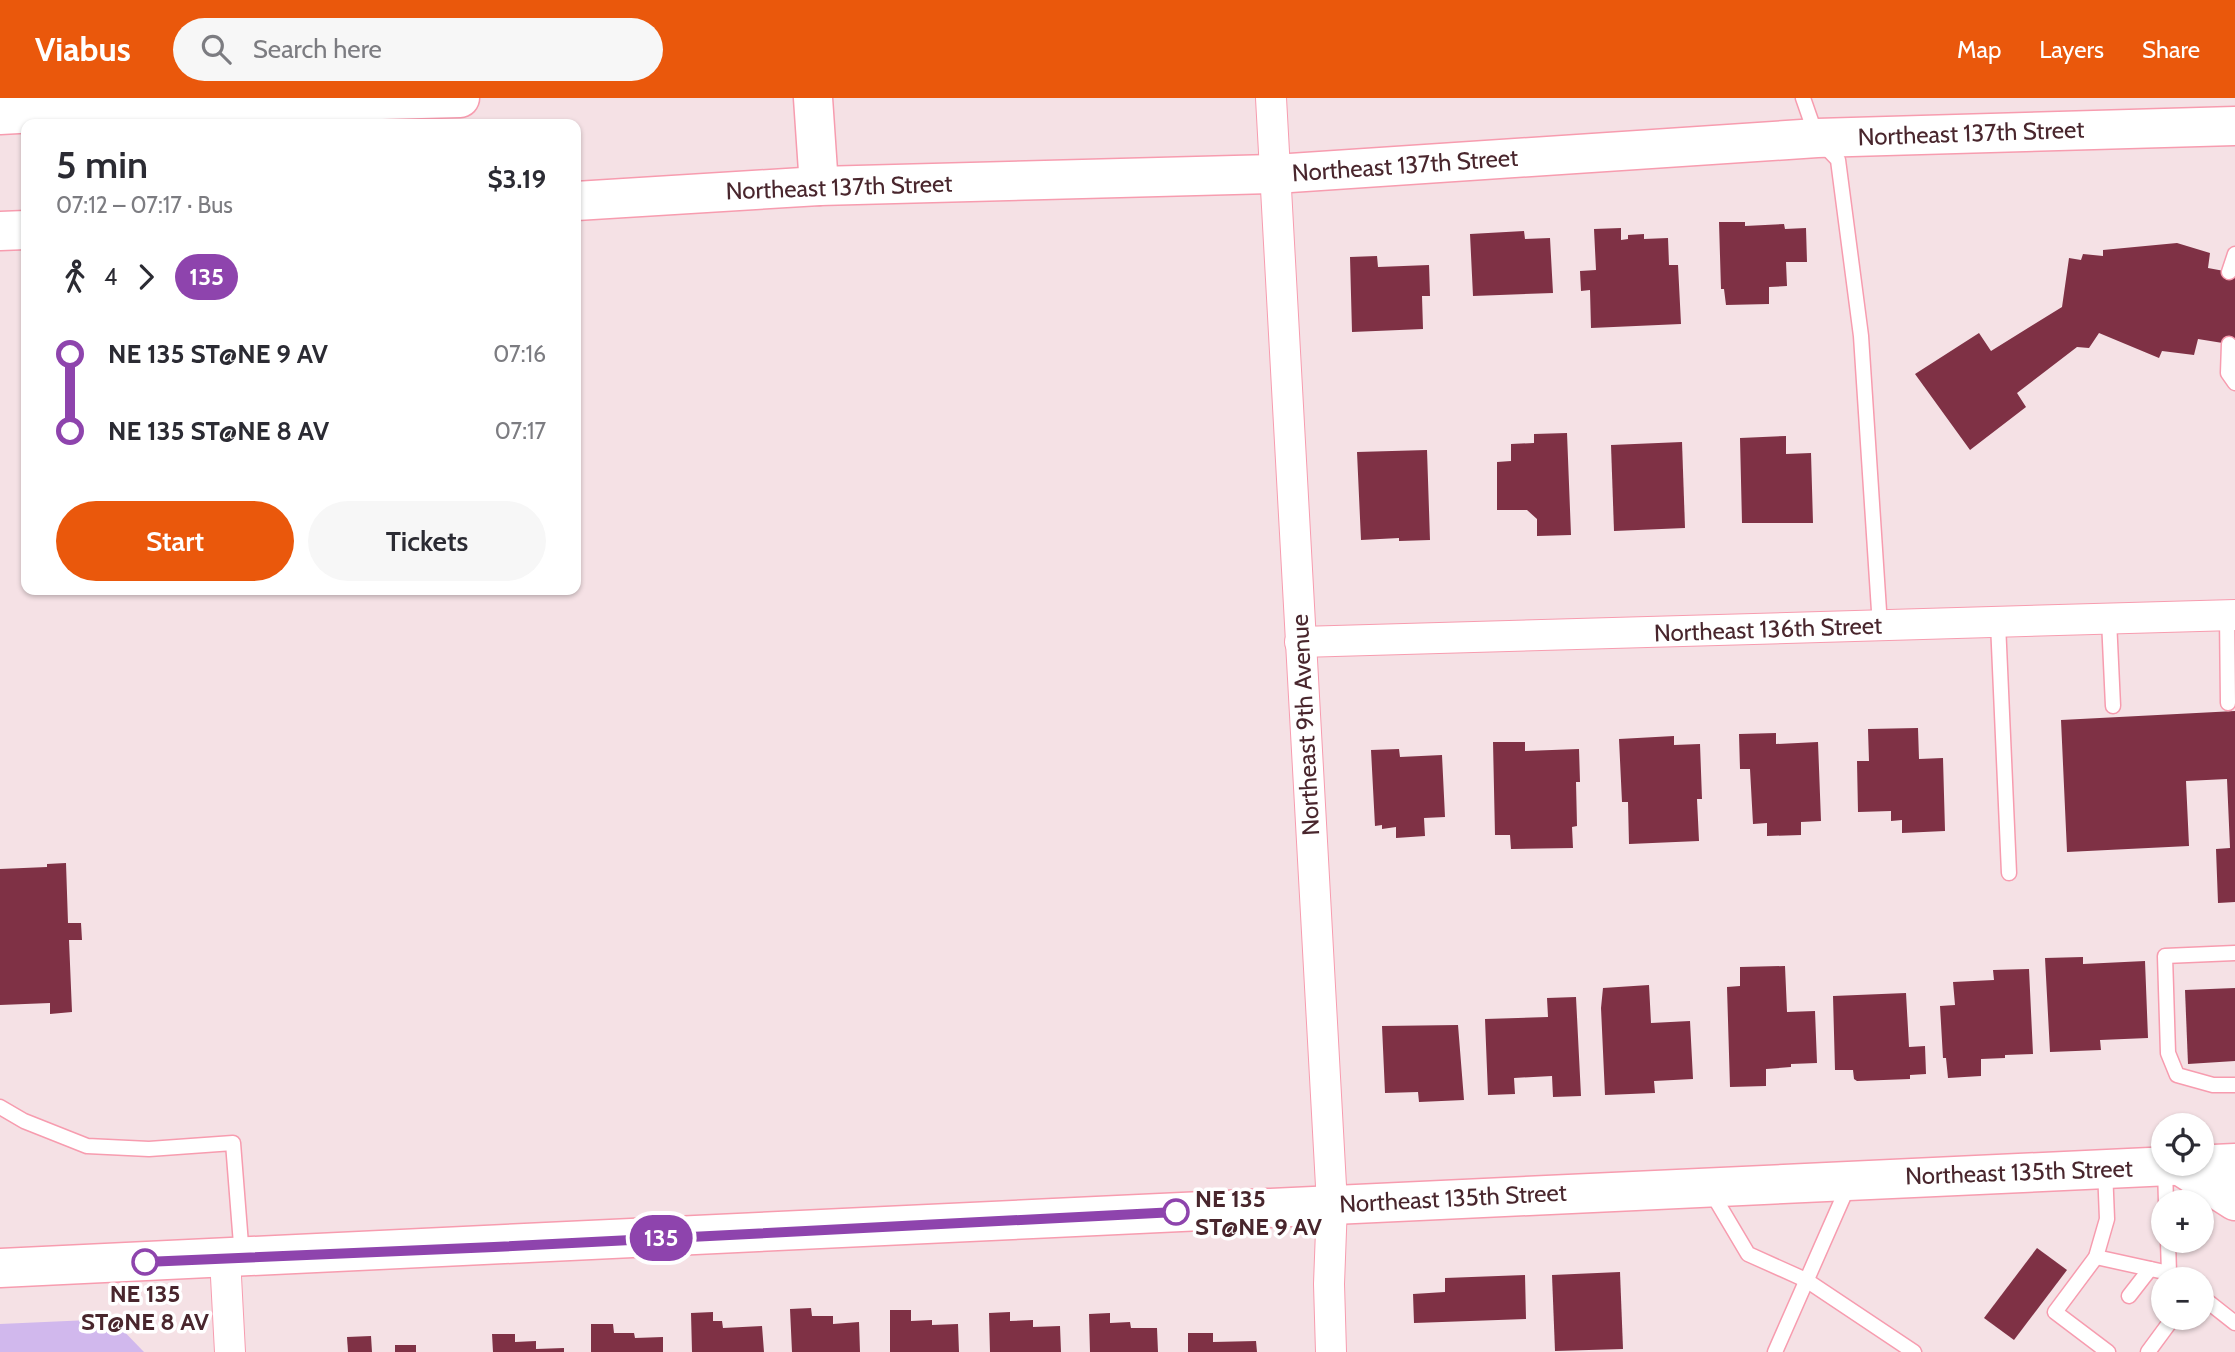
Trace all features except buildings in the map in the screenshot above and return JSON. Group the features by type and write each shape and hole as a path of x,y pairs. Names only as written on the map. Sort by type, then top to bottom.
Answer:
{"main road":[{"path":"0,115 182,102 460,98"},
{"path":"813,98 819,186"},
{"name":"Northeast 137th Street","path":"581,201 819,186 1275,174 1816,138 2235,126"},
{"path":"0,231 21,230"},
{"name":"Northeast 135th Street","path":"0,1268 494,1247 2105,1168 2170,1178 2235,1163"},
{"path":"2170,1178 2235,1201"}],"street":[{"name":"Northeast 9th Avenue","path":"1271,98 1332,1204 1329,1284 1331,1352"},
{"name":"Northeast 136th Street","path":"1300,642 2231,615"},
{"path":"230,1352 233,1258"}],"lane":[{"path":"1803,98 1816,138 1838,160 1860,323 1880,626"},
{"path":"2229,272 2235,254"},
{"path":"2229,344 2228,373 2235,383"},
{"path":"2228,703 2231,615"},
{"path":"2109,620 2113,706"},
{"path":"1998,623 2009,873"},
{"path":"2235,953 2165,956 2168,1053 2177,1075 2213,1085 2235,1085"},
{"path":"0,1107 24,1121 87,1146 149,1149 233,1143 233,1258"},
{"path":"2105,1168 2107,1219 2096,1257 2055,1312 2097,1337 2108,1352"},
{"path":"1775,1352 1851,1179"},
{"path":"1707,1186 1748,1254 1806,1280 1914,1352"},
{"path":"2096,1257 2150,1269 2129,1296"},
{"path":"2214,1306 2235,1323"},
{"path":"2148,1352 2164,1330"}],"shaded area":[{"path":"112,1319 144,1352 0,1352 0,1324"}],"bus line":[{"name":"135","path":"145,1262 1176,1212"}],"place":[{"name":"NE 135 ST@NE 9 AV","path":"1176,1212"},
{"name":"NE 135 ST@NE 8 AV","path":"145,1262"}]}
